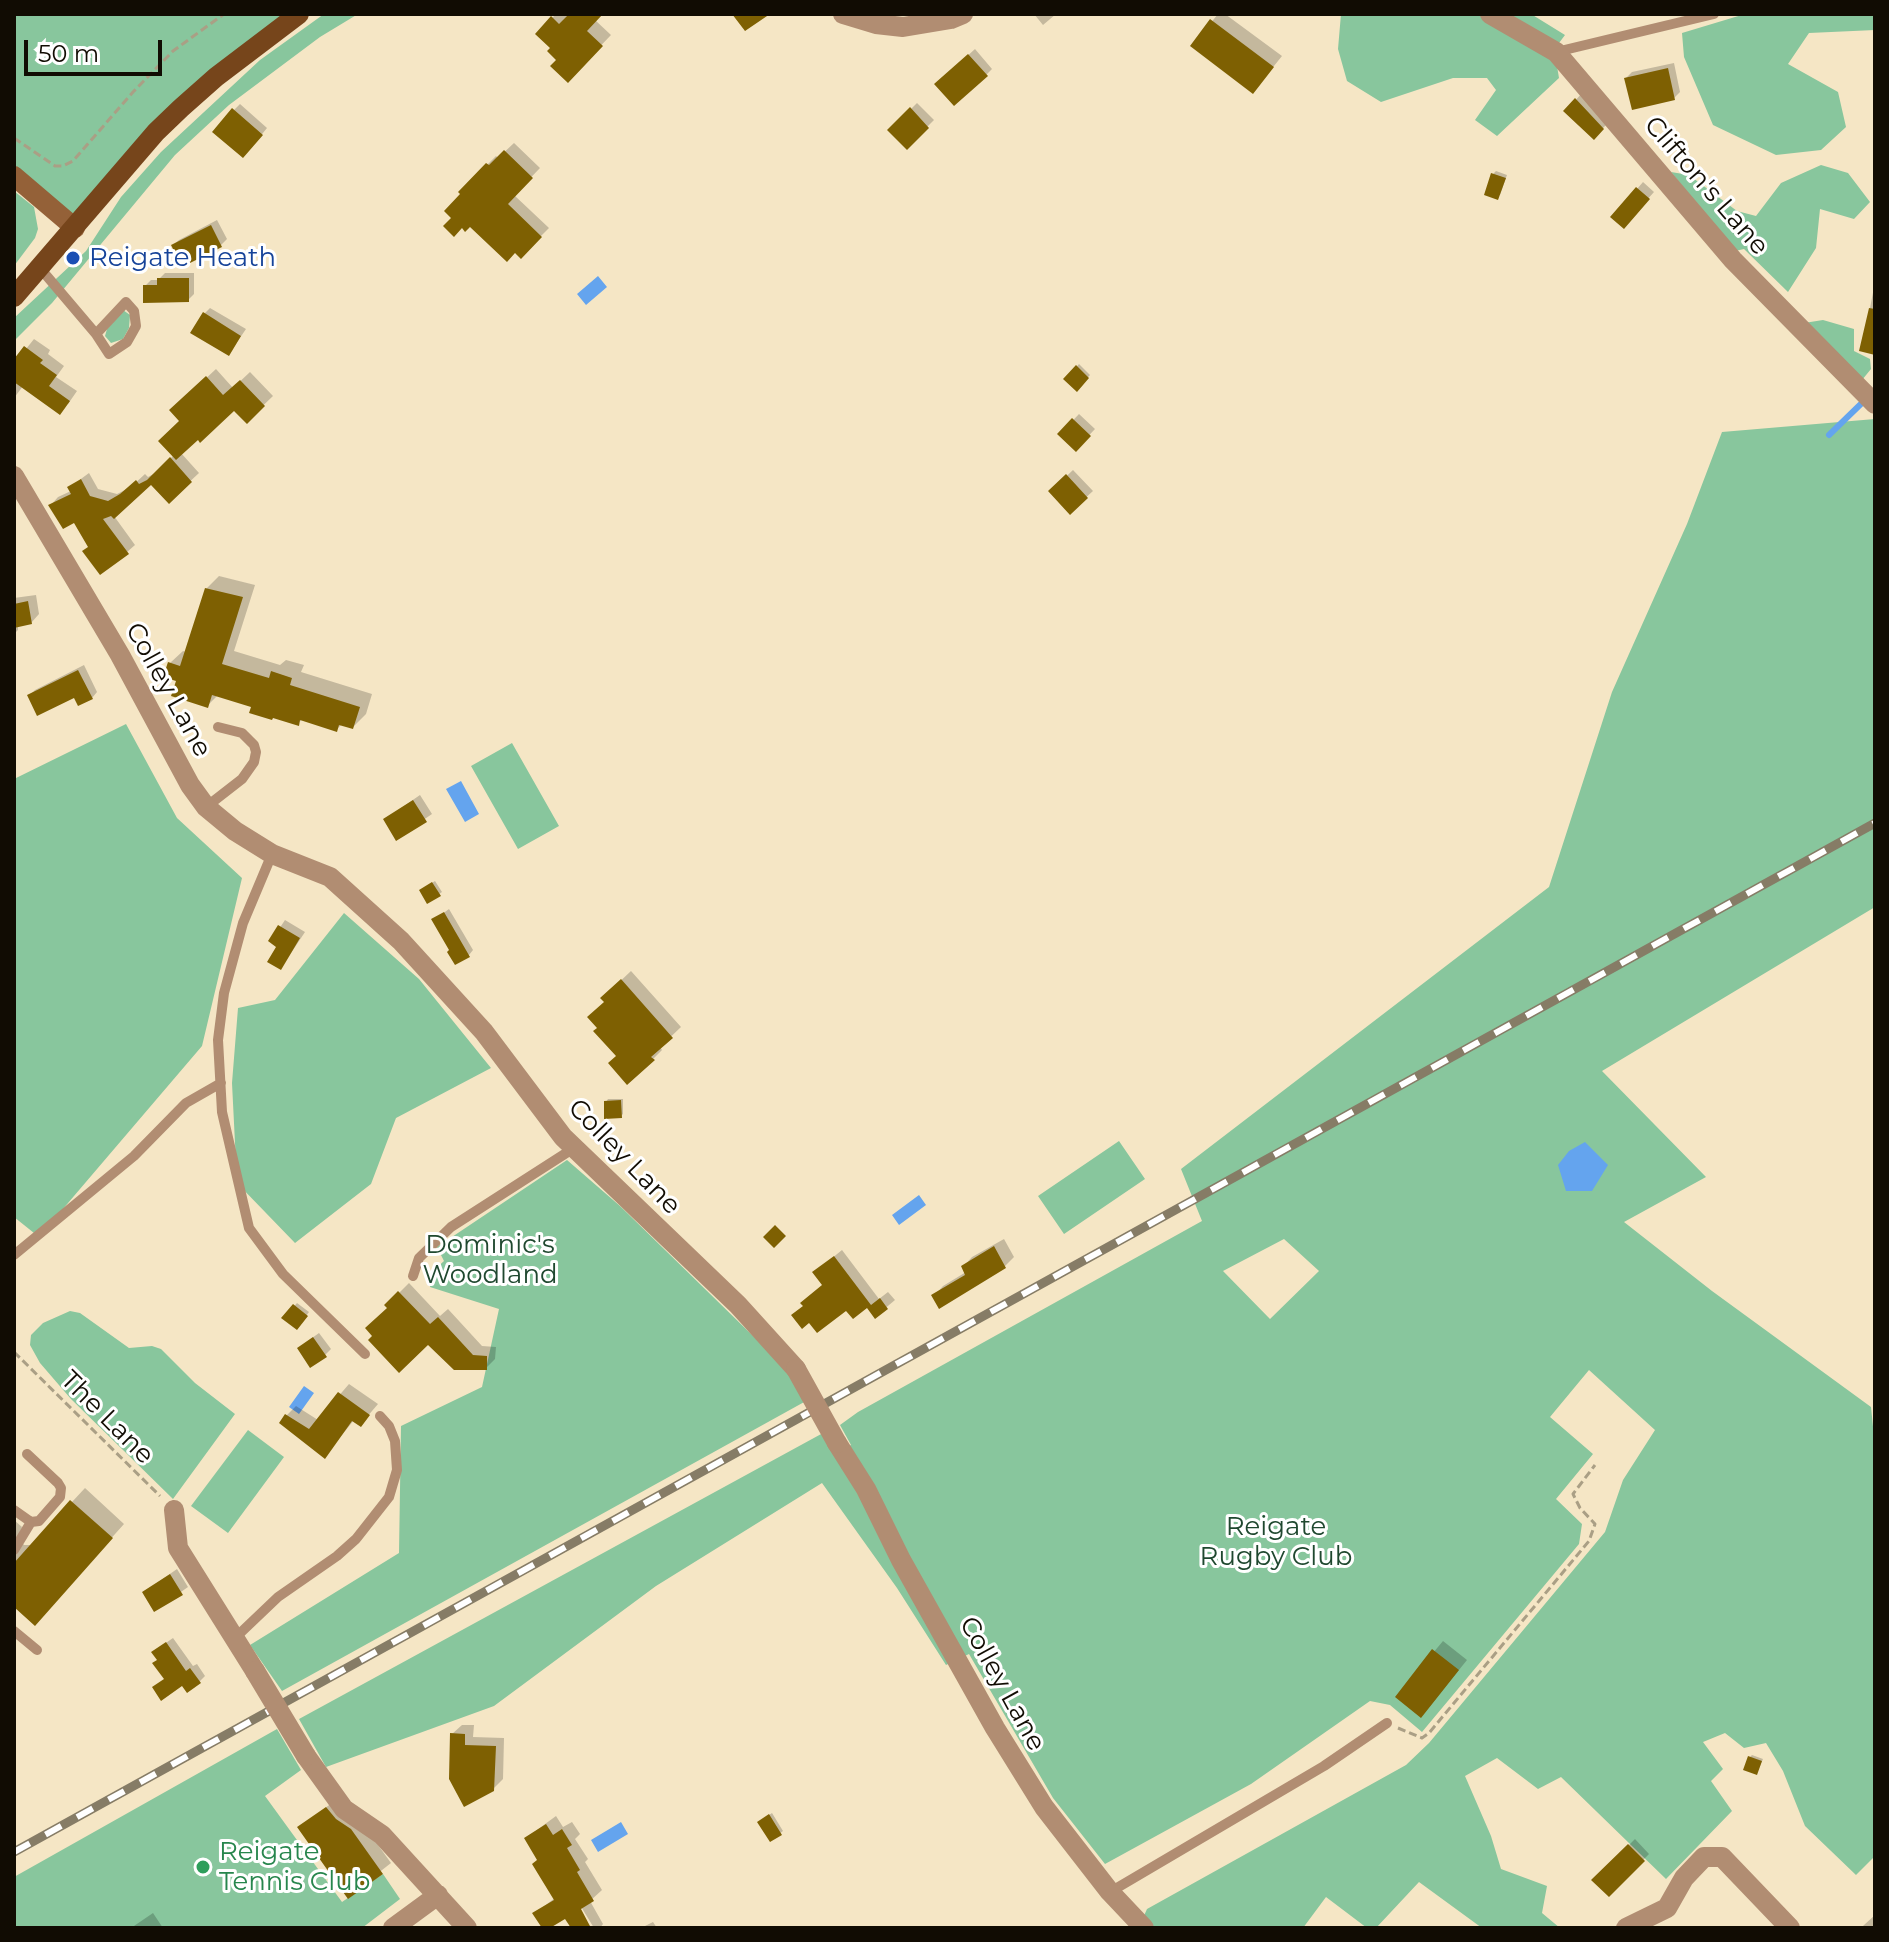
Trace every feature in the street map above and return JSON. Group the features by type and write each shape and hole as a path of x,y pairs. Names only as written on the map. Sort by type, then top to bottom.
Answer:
{"main road":[{"path":"14,297 156,132 239,59 299,14"}],"street":[{"path":"843,14 876,24 903,27 963,14"},
{"name":"Clifton's Lane","path":"1490,14 1556,52 1733,260 1875,404"},
{"path":"14,176 75,228"},
{"name":"Colley Lane","path":"14,476 120,655 190,785 206,807 235,831 272,854 330,877 401,941 484,1032 574,1148 738,1305 796,1369 866,1489 901,1560 995,1728 1044,1807 1110,1892 1144,1928"},
{"path":"174,1510 178,1548 306,1756 344,1809 382,1835 467,1928"},
{"path":"1626,1928 1667,1908 1684,1878 1704,1857 1722,1857 1790,1928"},
{"path":"393,1928 438,1895"}],"lane":[{"path":"1556,52 1714,14"},
{"path":"40,268 109,354 127,342 136,326 134,311 126,302 96,334"},
{"path":"206,807 242,779 254,762 256,752 254,745 242,733 218,727"},
{"path":"272,854 243,923 224,993 218,1040 222,1112 249,1228 283,1274 365,1354"},
{"path":"14,1255 134,1156 186,1103 221,1083"},
{"path":"413,1276 419,1258 451,1227 574,1148"},
{"path":"235,1638 278,1597 337,1556 364,1530 389,1497 397,1470 395,1441 389,1426 380,1416"},
{"path":"14,1510 31,1522 39,1521 60,1497 61,1488 27,1454"},
{"path":"14,1550 31,1522"},
{"path":"14,1631 37,1650"},
{"path":"1110,1892 1324,1766 1387,1723"}],"path":[{"path":"14,138 55,166 73,161 173,51 224,14"},
{"name":"The Lane","path":"14,1352 174,1510"},
{"path":"1387,1723 1422,1738 1429,1733 1589,1541 1595,1524 1580,1508 1573,1494 1595,1465"}],"green space":[{"path":"14,14 299,14 216,77 75,228 14,176"},
{"path":"324,14 358,14 320,37 229,105 175,155 52,303 14,341 14,318 86,251 121,197 161,152 260,60"},
{"path":"1341,14 1480,14 1556,60 1559,78 1497,136 1475,120 1496,90 1487,78 1453,78 1381,102 1347,81 1338,49"},
{"path":"1497,14 1531,14 1565,35 1556,47"},
{"path":"1745,14 1875,14 1875,30 1809,33 1788,64 1838,92 1846,127 1821,150 1776,155 1713,125 1684,57 1682,33"},
{"path":"1821,165 1848,173 1870,202 1854,219 1820,209 1816,248 1788,292 1744,249 1735,251 1671,172 1689,175 1737,211 1756,216 1781,183"},
{"path":"14,191 34,207 38,229 14,266"},
{"path":"123,310 130,315 129,328 123,339 111,343 105,336 107,329"},
{"path":"1823,320 1854,329 1854,351 1870,359 1871,369 1862,380 1804,323"},
{"name":"Reigate Rugby Club","path":"1875,419 1875,907 1602,1071 1706,1177 1624,1222 1712,1291 1871,1407 1875,1446 1875,1856 1856,1875 1805,1826 1783,1771 1766,1743 1744,1748 1725,1733 1703,1742 1723,1769 1711,1781 1732,1811 1666,1879 1561,1777 1538,1789 1497,1758 1465,1776 1491,1836 1501,1869 1547,1886 1542,1913 1560,1928 1482,1928 1419,1882 1376,1928 1367,1928 1326,1897 1303,1928 1152,1928 1143,1918 1147,1909 1406,1765 1429,1743 1605,1532 1623,1480 1655,1430 1589,1370 1550,1417 1593,1454 1556,1499 1582,1524 1579,1544 1422,1732 1390,1705 1370,1701 1251,1784 1105,1864 1053,1798 969,1654 946,1665 897,1588 822,1483 656,1586 494,1706 326,1767 299,1719 823,1433 836,1454 851,1445 840,1425 858,1412 1202,1221 1181,1169 1549,887 1612,692 1687,524 1722,432","holes":["1284,1239 1319,1271 1270,1319 1223,1271"]},
{"path":"126,724 177,818 242,878 202,1046 39,1237 14,1217 14,779"},
{"path":"512,743 559,826 518,849 471,766"},
{"path":"344,913 419,979 491,1068 396,1118 371,1184 295,1243 237,1183 232,1083 238,1008 275,1000"},
{"path":"1119,1141 1145,1179 1064,1234 1038,1196"},
{"name":"Dominic's Woodland","path":"567,1160 620,1206 791,1373 806,1401 282,1691 250,1645 399,1553 401,1426 482,1387 499,1309 430,1287 433,1271 444,1261 437,1247"},
{"path":"70,1311 80,1313 129,1348 152,1346 161,1349 195,1383 235,1414 173,1499 71,1399 40,1363 30,1345 31,1335 43,1323"},
{"path":"248,1430 284,1457 228,1533 191,1506"},
{"name":"Reigate Tennis Club","path":"277,1729 301,1770 265,1796 342,1902 383,1874 400,1899 362,1928 14,1928 14,1877"}],"water":[{"path":"598,276 607,287 586,305 577,294"},
{"path":"461,781 479,814 465,822 446,789"},
{"path":"1585,1142 1608,1165 1592,1191 1566,1191 1558,1165 1569,1151"},
{"path":"919,1195 926,1205 899,1225 892,1215"},
{"path":"304,1386 314,1393 299,1414 289,1407"},
{"path":"621,1822 628,1834 598,1852 591,1840"}],"building":[{"path":"569,14 603,14 587,31 603,46 568,83 550,66 556,60 547,51 550,48 535,34 551,16 559,24"},
{"path":"732,14 770,14 745,31"},
{"path":"1210,19 1274,67 1253,94 1190,46"},
{"path":"968,54 988,76 954,106 934,84"},
{"path":"1668,68 1675,100 1632,110 1624,78"},
{"path":"1575,98 1604,129 1594,140 1563,111"},
{"path":"910,107 929,128 907,150 887,130"},
{"path":"232,108 263,135 243,158 212,132"},
{"path":"504,150 533,178 508,204 542,237 521,259 515,253 507,262 470,227 465,232 462,228 454,237 443,226 451,218 444,211 460,194 458,192 486,163 489,165"},
{"path":"1491,173 1506,178 1498,200 1484,195"},
{"path":"1636,187 1650,199 1624,229 1610,217"},
{"path":"211,225 222,247 182,267 171,245"},
{"path":"157,278 189,278 189,302 143,303 143,285 157,285"},
{"path":"1869,308 1875,309 1875,355 1859,351"},
{"path":"203,312 241,336 229,356 190,333"},
{"path":"24,346 57,375 49,386 70,401 60,415 14,382 14,359"},
{"path":"1076,365 1089,378 1077,392 1063,379"},
{"path":"206,376 223,395 240,380 265,406 247,424 234,411 200,443 198,440 176,460 158,441 179,421 169,410"},
{"path":"1072,418 1091,436 1076,452 1057,434"},
{"path":"170,457 192,482 169,504 151,485 114,519 111,516 103,519 129,554 100,575 82,551 88,547 74,523 63,529 48,505 71,494 67,487 81,479 90,496 108,501 136,480 139,484 147,480"},
{"path":"1066,474 1088,498 1070,515 1048,491"},
{"path":"205,588 243,597 222,664 269,678 271,671 292,678 290,685 360,707 353,729 339,725 337,732 300,720 299,726 272,720 249,713 251,707 212,695 208,708 171,696 176,681 163,677 168,662 180,666"},
{"path":"28,601 32,624 14,628 14,604"},
{"path":"78,670 93,699 78,706 74,698 37,716 27,695"},
{"path":"413,800 427,822 396,841 383,819"},
{"path":"432,882 441,896 427,904 419,890"},
{"path":"444,912 470,957 455,965 431,919"},
{"path":"278,925 300,938 281,970 267,962 276,947 268,941"},
{"path":"621,979 673,1038 651,1057 655,1060 627,1085 608,1063 616,1056 593,1031 597,1028 587,1017 604,1002 600,998"},
{"path":"621,1100 622,1118 604,1119 604,1101"},
{"path":"775,1225 786,1236 774,1248 763,1237"},
{"path":"994,1246 1006,1268 939,1309 931,1295 965,1275 961,1266"},
{"path":"834,1256 871,1305 880,1298 888,1309 875,1319 867,1308 853,1319 846,1311 817,1333 809,1323 802,1329 791,1315 822,1285 812,1272"},
{"path":"398,1291 430,1324 438,1317 473,1355 487,1356 487,1370 454,1370 428,1345 399,1373 368,1340 372,1336 365,1328 387,1308 384,1305"},
{"path":"293,1304 308,1316 297,1330 281,1318"},
{"path":"313,1337 327,1357 310,1368 297,1348"},
{"path":"338,1392 370,1415 361,1427 352,1421 325,1459 279,1423 285,1414 309,1429"},
{"path":"70,1500 113,1538 35,1626 14,1607 14,1563"},
{"path":"170,1574 183,1595 154,1612 142,1592"},
{"path":"166,1642 186,1671 190,1668 201,1683 187,1693 182,1686 161,1701 152,1687 164,1679 152,1663 157,1660 151,1652"},
{"path":"1432,1649 1459,1670 1421,1718 1395,1697"},
{"path":"450,1733 465,1734 465,1745 496,1746 494,1791 464,1807 449,1779"},
{"path":"1748,1756 1762,1761 1757,1775 1743,1770"},
{"path":"326,1807 336,1819 351,1829 383,1874 348,1899 297,1827"},
{"path":"769,1814 782,1835 770,1842 757,1822"},
{"path":"546,1824 553,1835 562,1829 572,1845 567,1848 594,1901 581,1909 591,1928 571,1928 565,1919 550,1928 542,1928 532,1913 554,1900 532,1864 537,1860 524,1838"},
{"path":"1628,1844 1645,1861 1609,1897 1591,1880"}],"waterway":[{"path":"1829,435 1866,399"}],"railway":[{"path":"14,1852 1875,823"}],"place":[{"name":"Reigate Heath","path":"73,258"},
{"name":"Reigate Tennis Club","path":"203,1867"}]}
